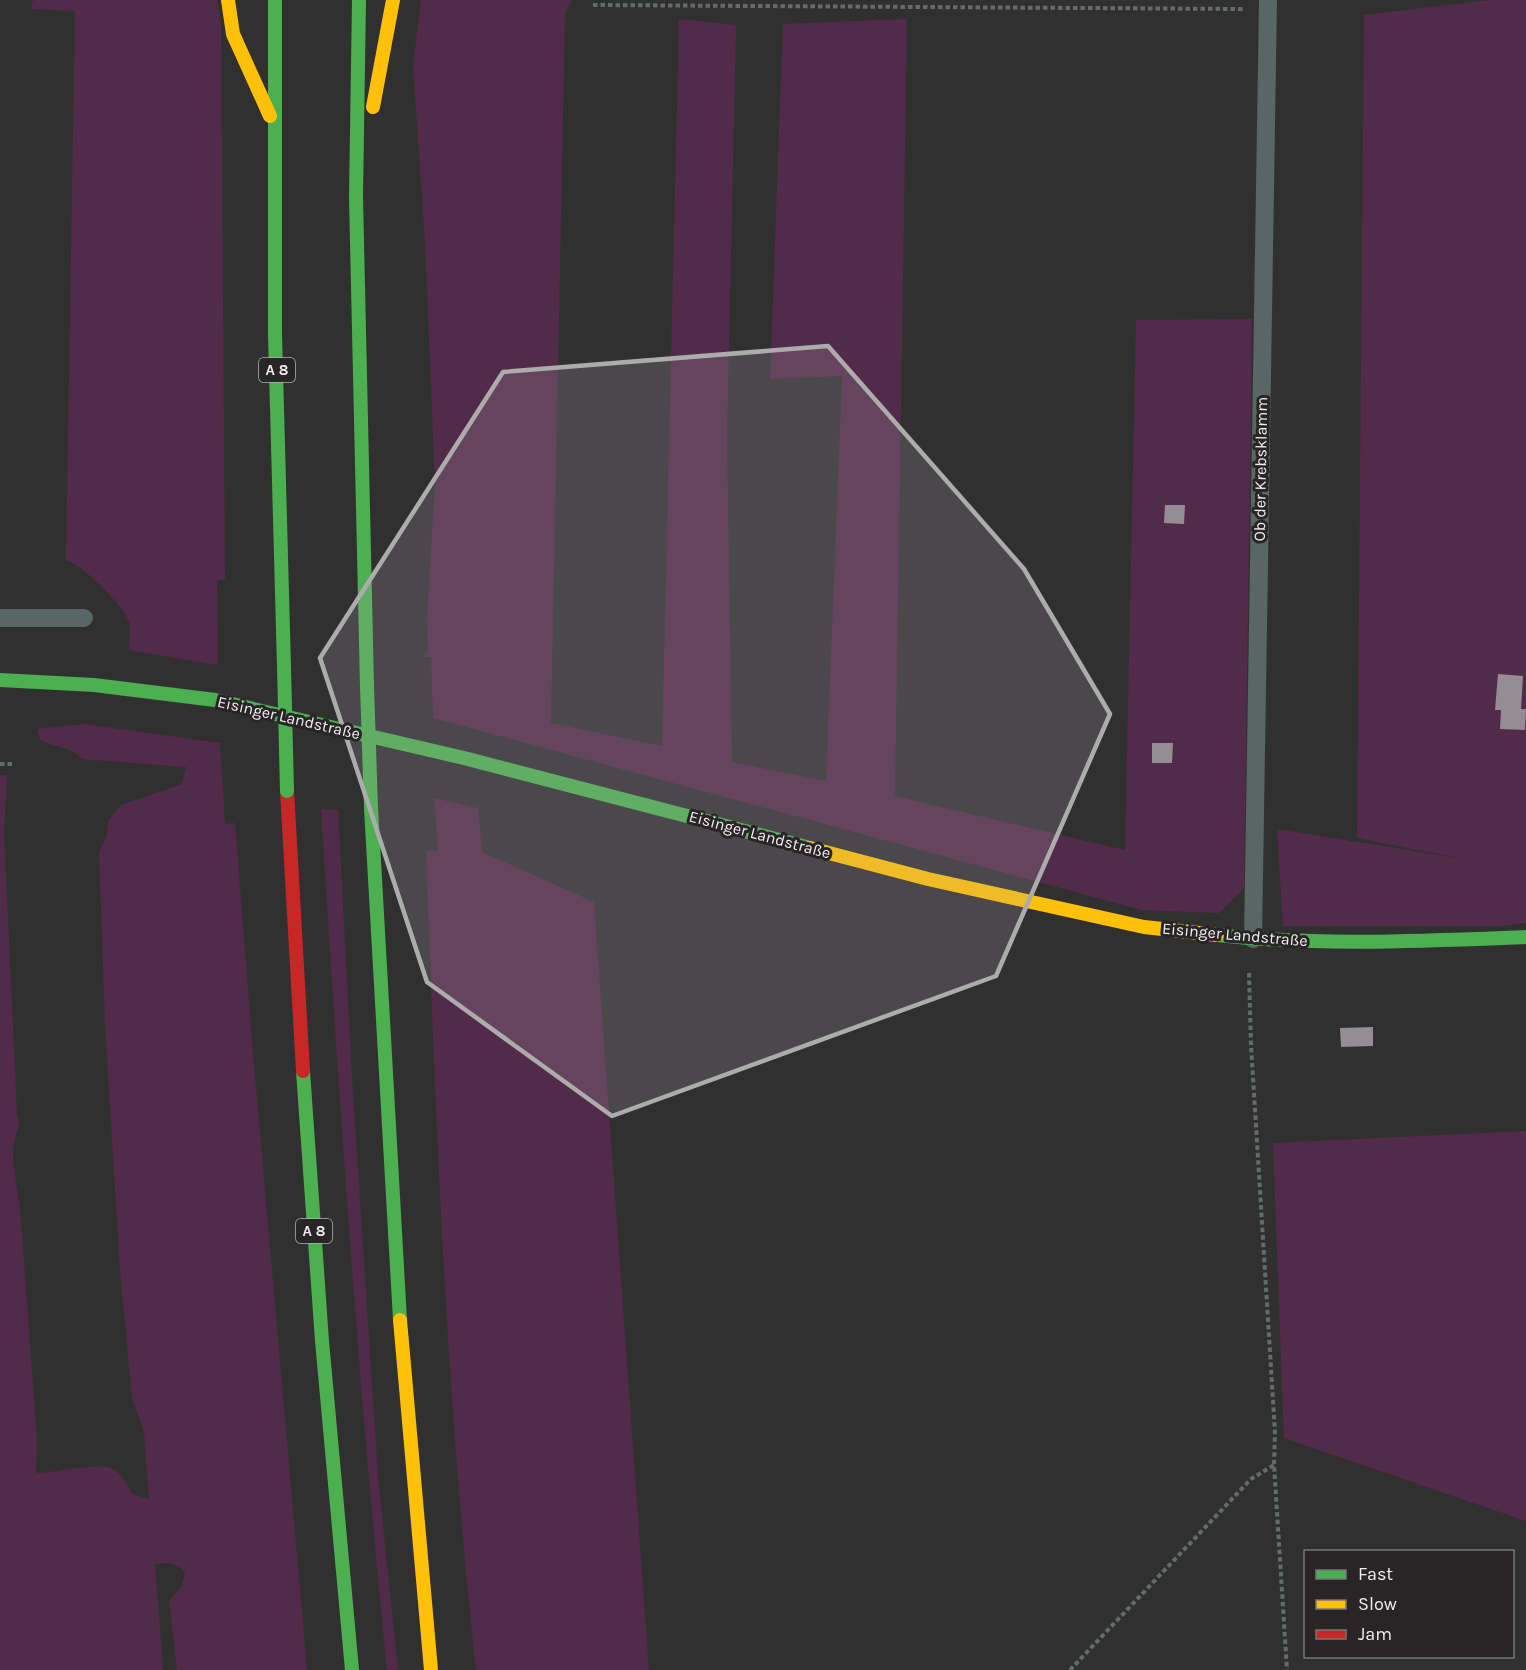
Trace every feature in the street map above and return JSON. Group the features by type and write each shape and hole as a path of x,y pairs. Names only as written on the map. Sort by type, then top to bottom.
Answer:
{"main road":[{"path":"228,0 233,34 274,123"},
{"name":"A 8","path":"275,0 274,123 278,448 287,791 305,1102 323,1349 352,1670"},
{"path":"359,0 356,197 371,808 397,1281 431,1670"},
{"path":"356,197 393,0"},
{"name":"Eisinger Landstraße","path":"0,680 94,685 215,700 464,758 928,879 1144,927 1253,939 1366,942 1526,938"}],"lane":[{"name":"Ob der Krebsklamm","path":"1253,939 1268,4"},
{"path":"0,618 84,618"}],"path":[{"path":"593,5 1268,4"},
{"path":"0,764 13,764"},
{"path":"1253,939 1249,966 1251,1045 1287,1670"},
{"path":"1070,1670 1251,1479 1274,1466"}],"highlighted area":[{"path":"828,346 1024,569 1110,714 996,976 612,1116 427,982 320,658 503,372"}],"shaded area":[{"path":"33,0 217,0 221,25 225,580 217,580 218,665 129,650 130,625 126,615 92,577 66,560 75,11 31,9"},
{"path":"421,0 572,0 565,14 551,723 662,746 679,19 736,25 727,437 732,762 826,781 842,376 770,379 783,24 907,19 895,796 1125,850 1136,320 1252,319 1244,888 1219,913 1142,910 433,718 431,657 422,657 428,652 427,619 435,482 425,241 413,66"},
{"path":"1490,0 1526,0 1526,923 1502,926 1283,926 1277,829 1469,860 1357,838 1364,15"},
{"path":"84,724 220,743 225,824 235,823 307,1670 177,1670 169,1601 182,1586 185,1573 175,1565 164,1563 155,1564 163,1670 0,1670 0,775 7,775 4,831 19,1123 13,1148 13,1161 20,1209 37,1439 36,1473 95,1467 111,1468 121,1476 132,1494 149,1499 144,1432 132,1398 120,1269 105,1025 99,852 107,836 108,821 121,805 182,784 186,767 82,759 72,751 40,739 37,729"},
{"path":"434,798 478,808 482,852 594,902 649,1670 476,1670 457,1466 438,1158 426,851 438,851"},
{"path":"321,809 338,810 352,1078 378,1477 398,1670 387,1670 367,1455"},
{"path":"1526,1131 1526,1521 1284,1438 1273,1143"}],"building":[{"path":"1165,505 1185,505 1184,524 1164,523"},
{"path":"1498,674 1523,676 1521,709 1526,709 1525,730 1500,729 1501,710 1495,710"},
{"path":"1152,743 1173,743 1172,763 1152,763"},
{"path":"1373,1027 1373,1046 1341,1047 1340,1028"}],"traffic: fast":[{"path":"275,0 275,334 284,667"},
{"path":"359,0 356,197 367,686"},
{"path":"284,667 287,791"},
{"path":"0,680 94,685 215,700 464,758 810,848"},
{"path":"367,686 371,808"},
{"path":"371,808 400,1320"},
{"path":"1217,935 1332,942 1526,937"},
{"path":"303,1071 322,1341 352,1670"}],"traffic: slow":[{"path":"228,0 233,34 270,116"},
{"path":"373,107 393,0"},
{"path":"810,848 928,879 1144,927 1217,935"},
{"path":"400,1320 431,1670"}],"traffic: jam":[{"path":"287,791 303,1071"}]}
